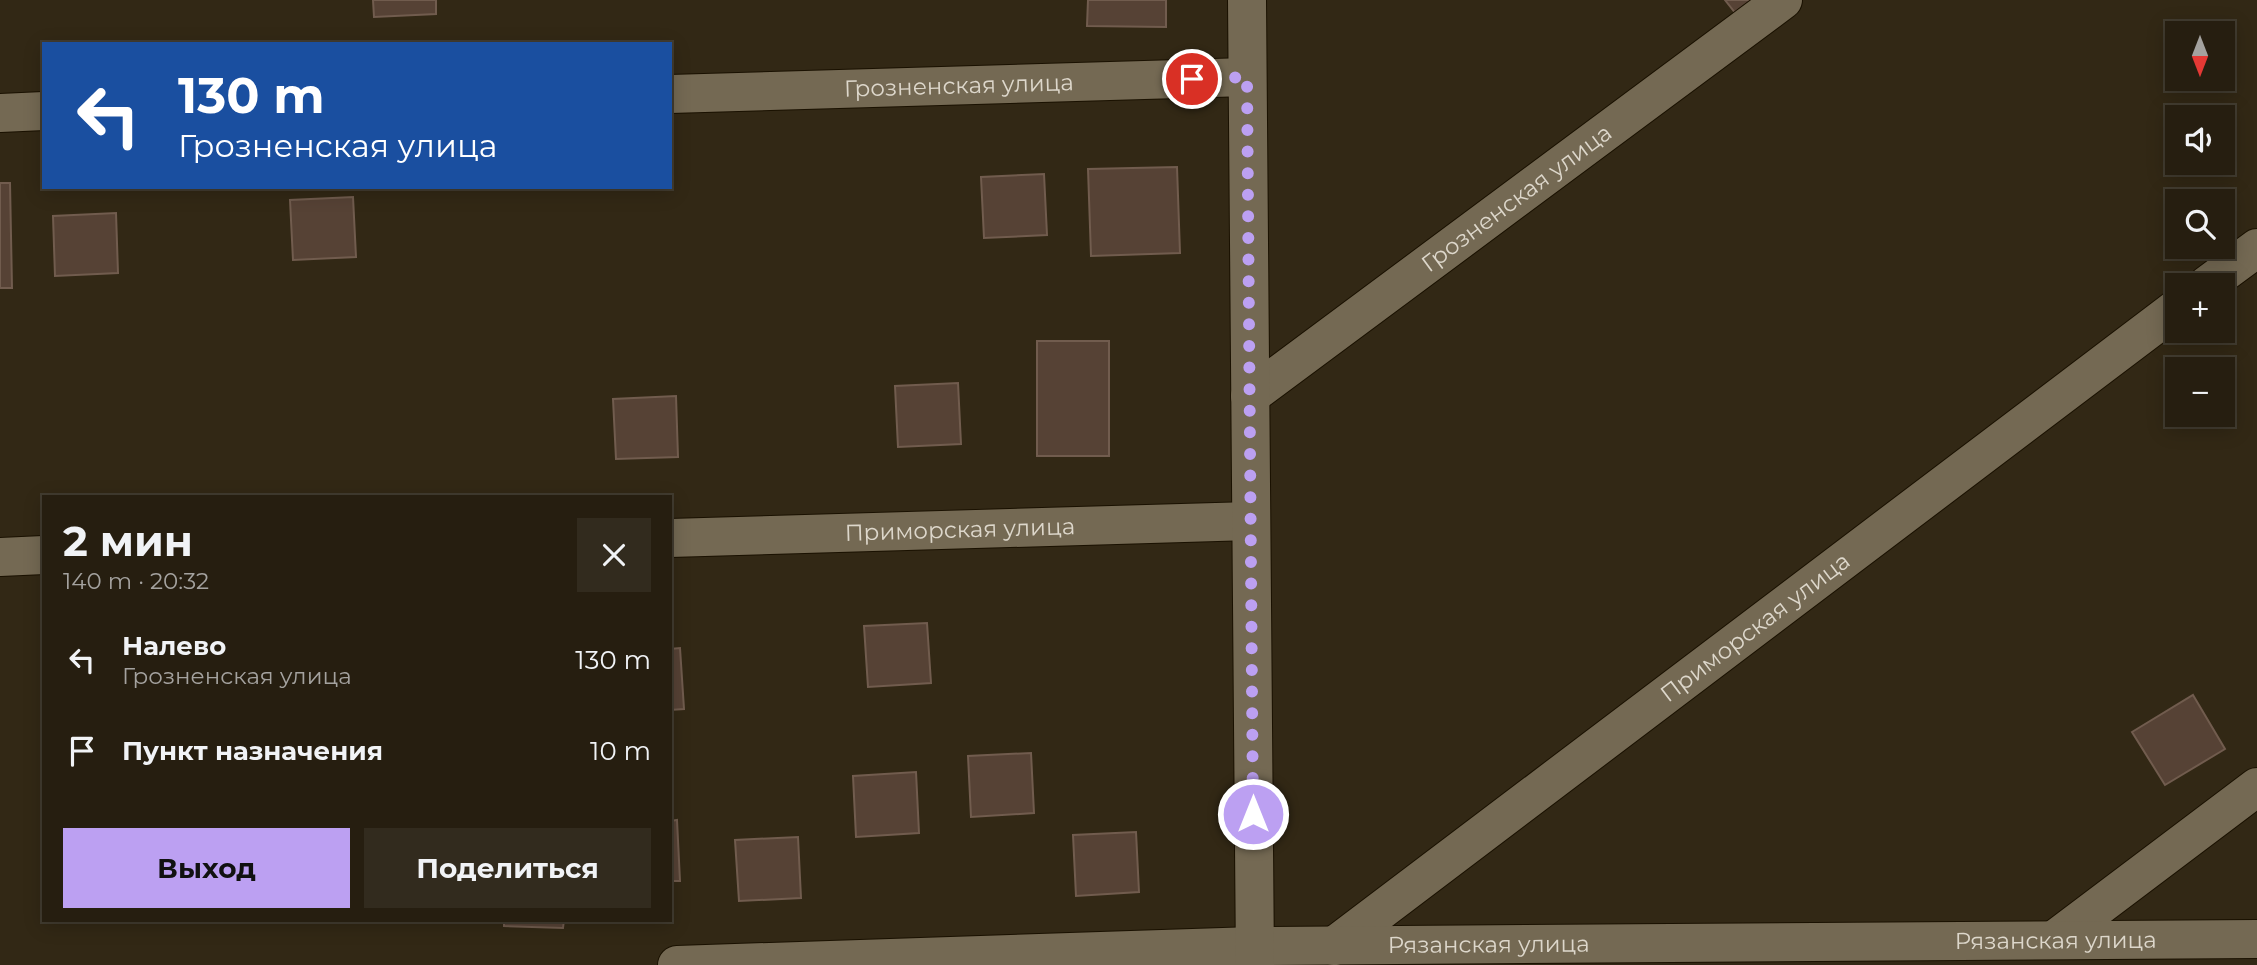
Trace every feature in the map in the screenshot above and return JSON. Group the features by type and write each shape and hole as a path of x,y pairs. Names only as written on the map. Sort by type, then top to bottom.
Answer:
{"street":[{"path":"1247,0 1254,956"},
{"name":"Грозненская улица","path":"1250,397 1783,0"},
{"name":"Грозненская улица","path":"672,94 1247,77"},
{"path":"0,113 42,111"},
{"path":"2223,273 2257,248"},
{"name":"Приморская улица","path":"1334,946 2165,317"},
{"name":"Приморская улица","path":"672,538 1251,521"},
{"path":"0,557 42,555"},
{"path":"2054,940 2257,787"},
{"name":"Рязанская улица","path":"677,965 1254,956 1334,946 2257,939"}],"building":[{"path":"373,0 436,0 436,14 374,17"},
{"path":"1088,0 1166,0 1166,27 1087,26"},
{"path":"1725,0 1756,0 1736,14"},
{"path":"1177,167 1180,253 1091,256 1088,169"},
{"path":"1044,174 1047,235 984,238 981,177"},
{"path":"0,183 10,183 12,288 0,288"},
{"path":"353,197 356,257 293,260 290,200"},
{"path":"116,213 118,273 55,276 53,216"},
{"path":"1037,341 1109,341 1109,456 1037,456"},
{"path":"958,383 961,444 898,447 895,386"},
{"path":"676,396 678,457 616,459 613,399"},
{"path":"927,623 931,683 868,687 864,626"},
{"path":"680,648 684,709 672,710 672,649"},
{"path":"2193,695 2225,749 2165,785 2132,732"},
{"path":"1031,753 1034,813 971,817 968,756"},
{"path":"916,772 919,833 856,837 853,776"},
{"path":"677,820 680,881 672,881 672,821"},
{"path":"1136,832 1139,892 1076,896 1073,835"},
{"path":"798,837 801,898 739,901 735,840"},
{"path":"504,922 564,922 563,928 504,926"}],"route":[{"path":"1192,79 1247,77 1253,814"}]}
